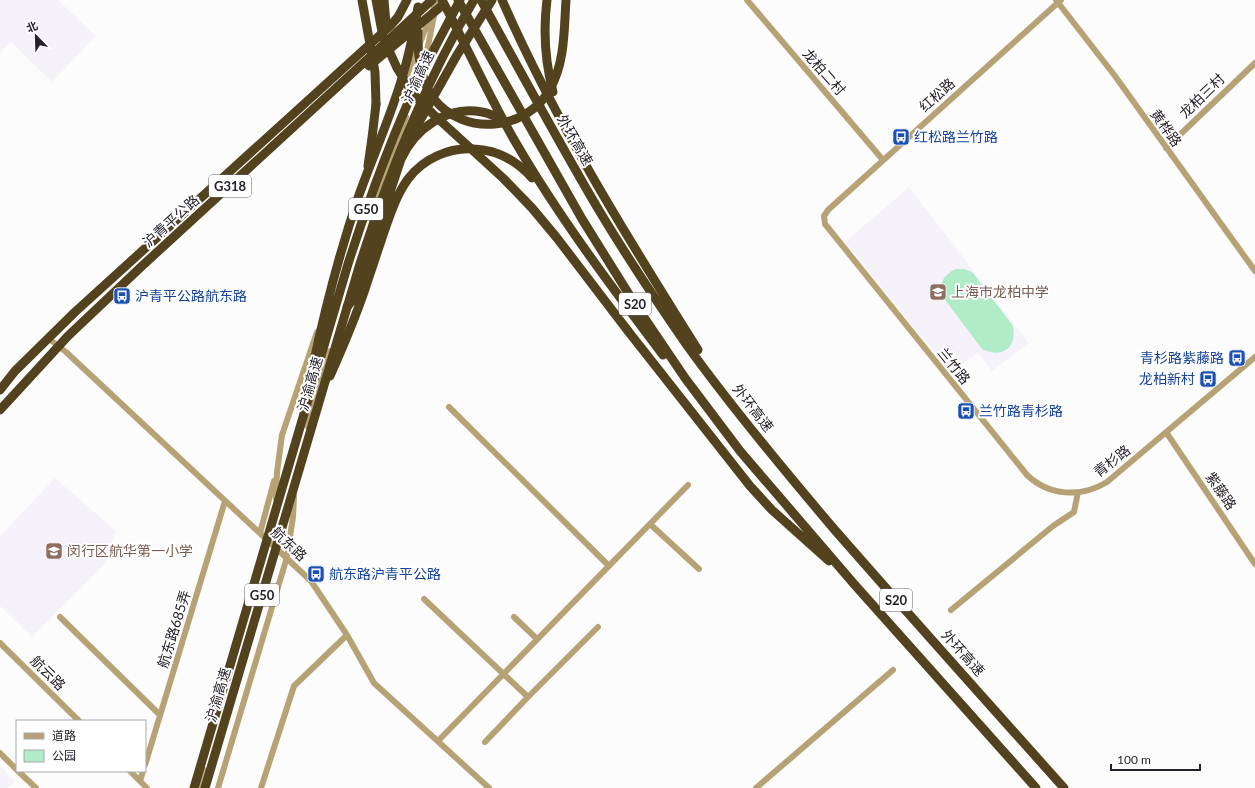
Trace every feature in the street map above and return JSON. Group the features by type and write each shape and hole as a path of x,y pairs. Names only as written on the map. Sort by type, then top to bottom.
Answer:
{"highway":[{"path":"360,195 370,153 376,104 375,72 362,0"},
{"path":"376,0 383,37 397,68 413,94 504,179 532,208 750,486 792,529 854,584"},
{"path":"384,0 388,36 397,68"},
{"name":"沪青平公路","path":"376,39 394,13 400,0"},
{"name":"沪青平公路","path":"0,390 16,371 75,312 390,26 398,17 407,0"},
{"name":"沪青平公路","path":"0,410 68,336 142,266 432,0"},
{"name":"S20","path":"459,0 582,219 635,304 685,378 740,451 854,584 1036,788"},
{"name":"沪渝高速","path":"194,788 350,256 377,179 418,82 459,0"},
{"name":"沪渝高速","path":"205,788 374,218 392,169 428,87 474,0"},
{"name":"外环高速","path":"481,0 598,209 640,275 687,344 734,408 870,570 1065,788"},
{"path":"392,169 457,55 492,0"},
{"path":"457,55 497,0"},
{"path":"502,0 529,58 570,137 635,248 734,408"},
{"path":"547,0 544,33 548,75 554,96 570,137"},
{"path":"420,2 418,42 420,62 433,98 441,107 462,119 473,123 495,125 511,122 528,113 541,103 550,90 558,73 562,53 566,0"},
{"path":"353,73 369,66 433,12 440,1 502,119 528,164 615,291 682,381 740,451"},
{"path":"299,430 314,356 332,284 360,195 402,78 412,41 420,2"},
{"name":"沪青平公路","path":"403,27 412,9 420,2"},
{"path":"341,314 355,297 401,159 415,136 441,117 456,112 482,112 502,119"},
{"path":"319,402 353,320 394,205 408,178 418,168 432,158 445,152 463,148 482,149 496,152 510,158 523,168 539,185 568,224"}],"street":[{"name":"龙柏二村","path":"747,0 883,160"},
{"name":"红松路","path":"829,230 824,221 826,212 1058,1"},
{"name":"黄桦路","path":"1058,1 1115,76 1255,270"},
{"path":"218,788 287,557 293,517 294,482 312,408 380,188 420,82 433,12"},
{"path":"199,788 276,515 277,472 282,435 376,156 433,12"},
{"name":"龙柏三村","path":"1166,148 1255,63"},
{"name":"兰竹路","path":"829,230 1027,474 1040,485 1050,490 1078,492"},
{"name":"航东路","path":"48,338 59,346 311,581 347,635 374,683 489,788"},
{"name":"青杉路","path":"1078,492 1091,490 1107,482 1255,357"},
{"path":"449,407 609,566"},
{"name":"紫藤路","path":"1166,432 1255,564"},
{"path":"260,533 277,472"},
{"path":"438,741 688,485"},
{"path":"951,610 1053,526 1074,512 1078,492"},
{"name":"航东路685弄","path":"146,762 225,500"},
{"path":"650,524 699,569"},
{"path":"424,599 528,697"},
{"path":"60,617 160,715"},
{"path":"514,617 537,640"},
{"path":"485,742 598,627"},
{"path":"261,788 294,686 347,635"},
{"name":"航云路","path":"0,643 78,720"},
{"path":"756,788 893,670"},
{"path":"0,753 16,768"},
{"path":"20,772 36,788"},
{"path":"131,772 147,788"},
{"path":"140,781 143,772"}],"shaded area":[{"path":"58,0 96,36 52,82 11,42 0,53 0,1"},
{"name":"上海市龙柏中学","path":"909,187 1029,343 992,371 978,353 951,373 845,242"},
{"name":"闵行区航华第一小学","path":"55,478 116,531 104,565 32,637 0,606 0,536"},
{"path":"0,765 15,782 8,788 0,788"}],"green space":[{"path":"956,269 965,269 973,273 1013,326 1013,340 1006,350 996,353 982,349 942,296 941,287 943,280 948,274"}],"place":[{"name":"红松路兰竹路","path":"901,137"},
{"name":"上海市龙柏中学","path":"938,292"},
{"name":"沪青平公路航东路","path":"122,296"},
{"name":"青杉路紫藤路","path":"1237,358"},
{"name":"龙柏新村","path":"1208,379"},
{"name":"兰竹路青杉路","path":"966,411"},
{"name":"闵行区航华第一小学","path":"54,551"},
{"name":"航东路沪青平公路","path":"316,574"}]}
